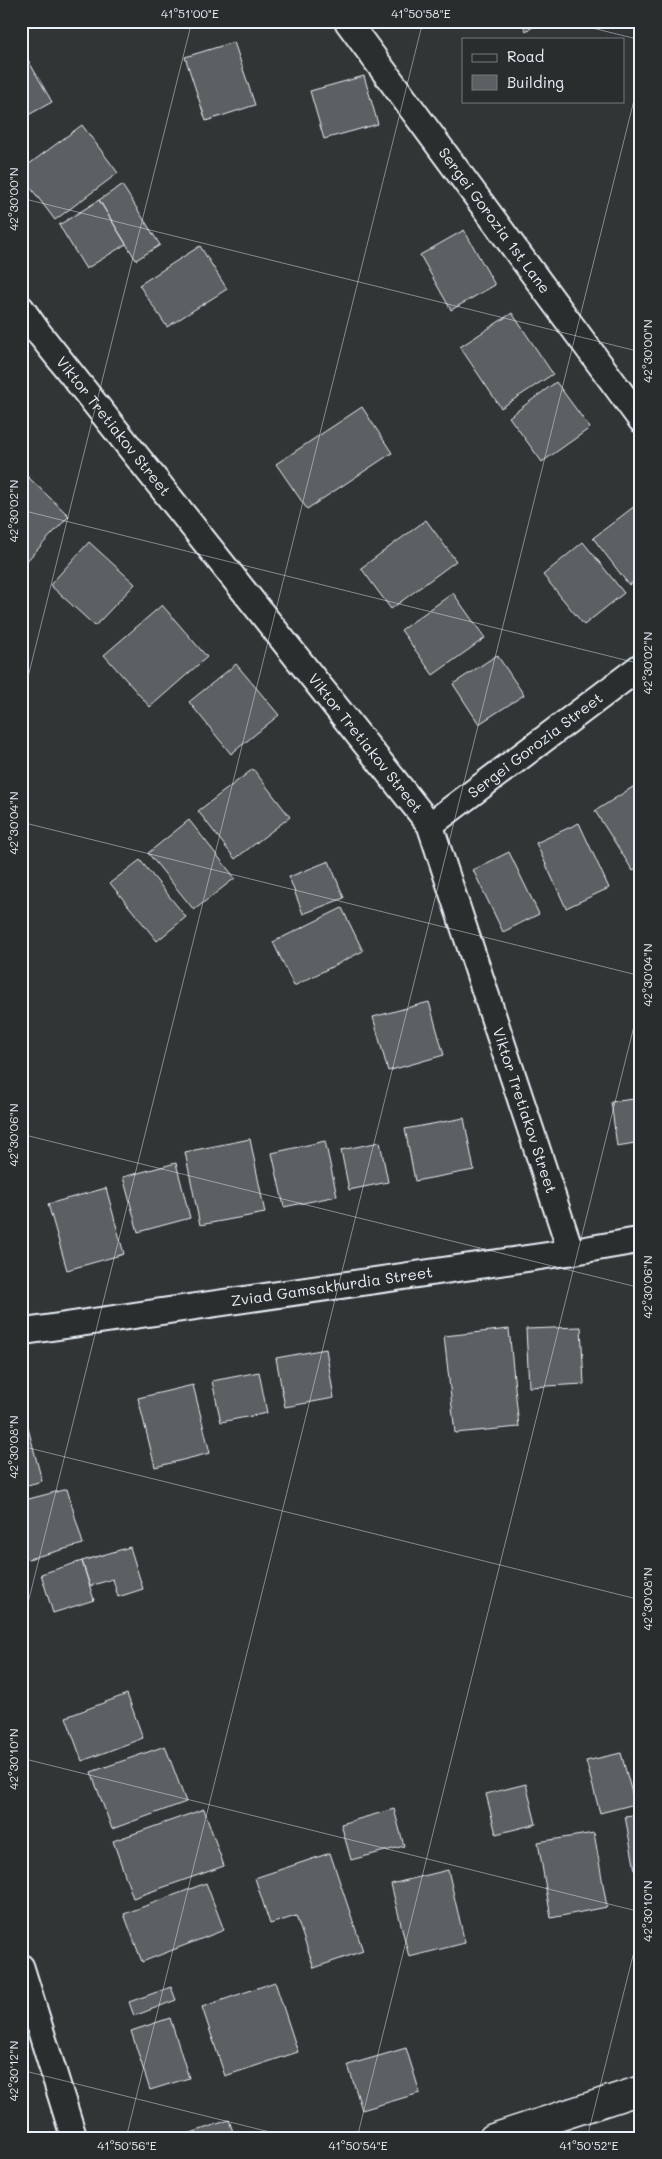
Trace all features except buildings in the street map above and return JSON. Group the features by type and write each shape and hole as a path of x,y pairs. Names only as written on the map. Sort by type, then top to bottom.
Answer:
{"main road":[{"path":"493,2138 641,2090"}],"street":[{"name":"Sergei Gorozia 1st Lane","path":"347,21 641,420"},
{"name":"Viktor Tretiakov Street","path":"21,308 38,332 430,825 570,1252"},
{"name":"Sergei Gorozia Street","path":"430,825 641,666"},
{"name":"Zviad Gamsakhurdia Street","path":"21,1332 641,1240"},
{"path":"21,1967 74,2138"}]}
